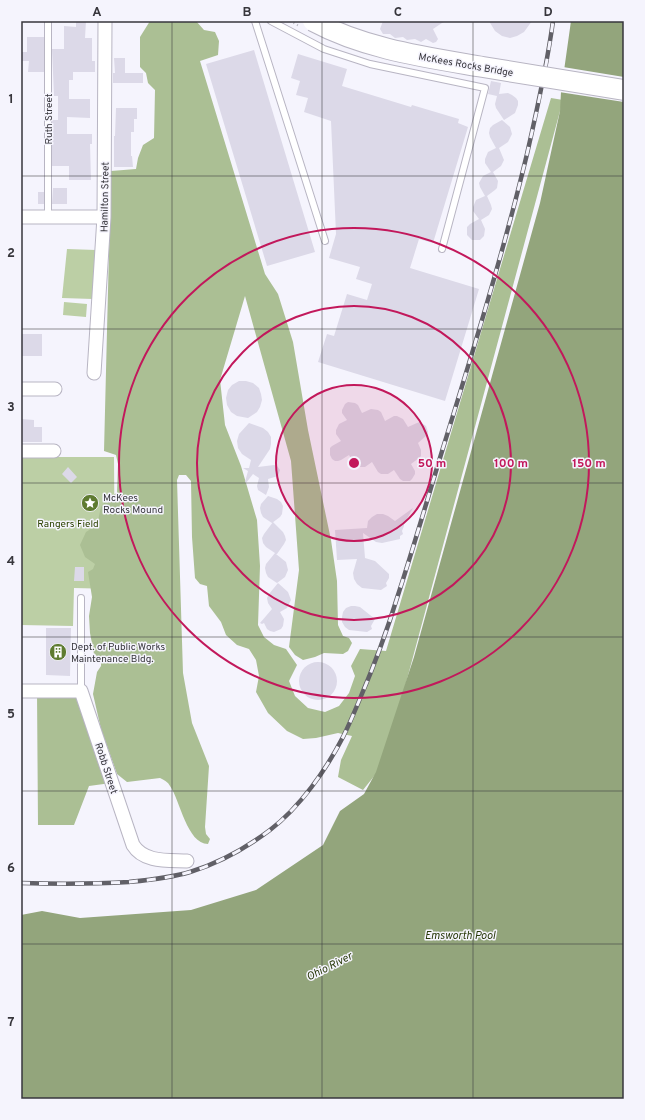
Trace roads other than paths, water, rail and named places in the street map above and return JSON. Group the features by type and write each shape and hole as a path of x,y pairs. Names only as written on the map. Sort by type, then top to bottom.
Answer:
{"main road":[{"name":"McKees Rocks Bridge","path":"313,21 351,38 388,49 429,58 624,90"}],"street":[{"name":"Hamilton Street","path":"94,373 104,217 105,21"},
{"path":"21,217 104,217"},
{"path":"21,389 54,389"},
{"path":"21,451 54,451"},
{"path":"21,691 81,691"},
{"name":"Robb Street","path":"81,691 136,851 153,859 187,861"}],"lane":[{"name":"Ruth Street","path":"48,21 48,217"},
{"path":"256,21 325,241"},
{"path":"271,21 324,48 370,64 485,88 442,250"},
{"path":"81,598 81,691"}],"water":[{"name":"Emsworth Pool","path":"571,21 624,21 624,1099 21,1099 21,915 42,911 80,918 191,910 256,890 323,845 340,811 364,794 376,772 414,657 540,203 560,111 561,92"}],"railway":[{"path":"21,883 75,884 129,882 152,880 182,874 201,868 232,854 251,843 281,821 302,799 329,762 343,737 370,675 385,635 410,558 498,265 518,191 545,71 553,21"}],"place":[{"name":"McKees Rocks Mound","path":"90,503"},
{"name":"Dept. of Public Works Maintenance Bldg.","path":"58,652"}],"park label":[{"name":"Rangers Field","path":"68,523"}],"water label":[{"name":"Ohio River","path":"329,966"}]}
